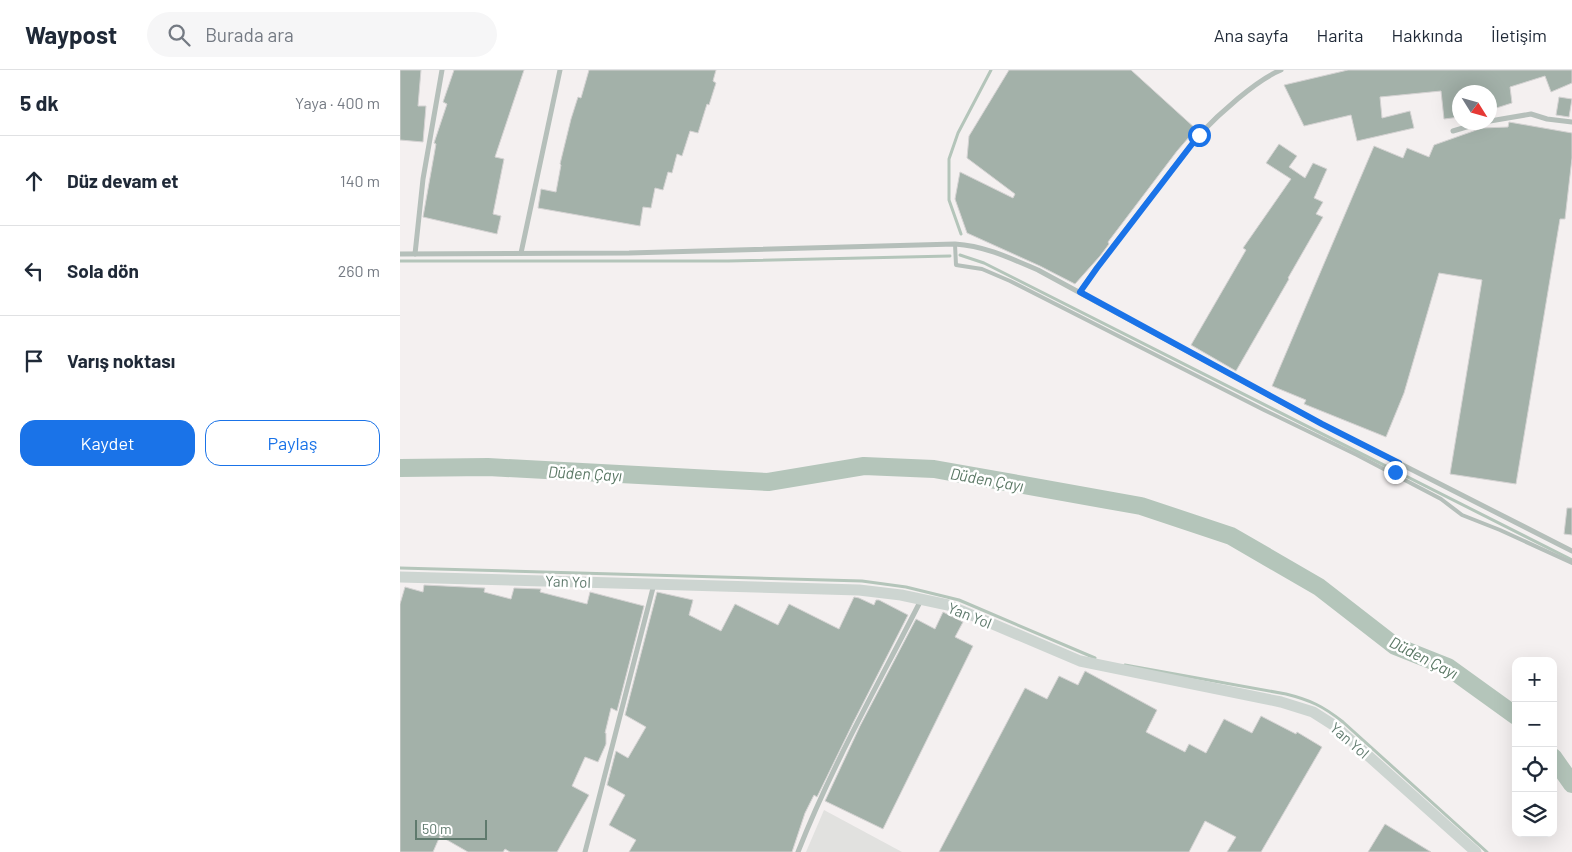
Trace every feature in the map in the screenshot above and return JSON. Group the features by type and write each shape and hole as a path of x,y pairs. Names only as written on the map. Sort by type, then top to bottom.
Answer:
{"street":[{"path":"415,254 423,179 442,70"},
{"path":"521,253 560,70"},
{"path":"1080,292 1199,135 1259,82 1281,70"},
{"path":"1497,120 1532,114 1572,122"},
{"path":"400,254 629,253 972,245 997,252 1038,270 1398,465 1572,552"},
{"name":"Yan Yol","path":"400,577 859,590 902,595 948,605 1080,661 1281,702 1313,712 1323,717 1349,737 1476,852"},
{"path":"585,852 654,584"},
{"path":"798,852 828,782 921,599"}],"lane":[{"path":"955,244 956,265 982,269 1010,280 1264,410 1395,473 1441,499 1462,515 1572,563"}],"shaded area":[{"path":"824,810 902,852 806,852"}],"building":[{"path":"400,70 421,70 418,106 426,106 423,142 400,140"},
{"path":"454,70 524,70 495,157 504,159 493,214 501,216 497,234 423,217 436,144 434,143 447,104 443,102"},
{"path":"589,70 716,70 713,81 716,83 698,133 690,131 682,156 677,154 672,173 668,172 663,190 655,188 651,208 643,207 640,226 538,208 541,189 556,192 560,164 571,119 578,97 581,98"},
{"path":"1009,70 1131,70 1196,129 1108,242 1109,244 1100,256 1075,284 967,233 955,199 960,172 1013,198 1015,194 967,158 969,136"},
{"path":"1348,70 1572,70 1572,83 1551,92 1545,76 1510,87 1512,103 1497,108 1497,85 1452,85 1452,118 1444,119 1441,91 1380,97 1382,118 1410,111 1414,128 1357,141 1351,115 1304,126 1284,85"},
{"path":"1559,97 1572,99 1569,117 1556,115"},
{"path":"1509,122 1572,133 1572,158 1565,219 1560,219 1516,484 1450,474 1482,280 1439,273 1404,393 1386,437 1304,404 1306,400 1272,386 1374,146 1403,158 1407,148 1429,157 1434,145 1476,130 1497,130 1497,127 1508,127"},
{"path":"1279,144 1297,156 1289,167 1305,178 1313,163 1327,169 1314,198 1323,202 1316,214 1323,217 1236,371 1191,345 1246,250 1243,248 1291,179 1266,163"},
{"path":"1567,508 1572,508 1572,535 1564,534"},
{"path":"424,585 485,588 484,592 511,599 514,588 541,589 540,592 587,604 590,592 644,606 617,711 611,708 605,733 606,744 598,762 585,757 572,786 589,795 557,852 510,852 505,849 503,852 468,852 440,836 433,852 400,852 400,604 405,587 423,592"},
{"path":"657,592 693,600 689,615 721,631 735,604 778,625 789,604 839,629 854,597 874,605 876,600 879,600 908,615 817,797 814,795 805,813 792,852 629,852 636,840 609,825 625,795 607,785 616,751 628,758 646,727 625,715"},
{"path":"943,612 963,622 955,637 973,646 883,829 825,801 860,726 916,619 935,629"},
{"path":"1085,671 1157,710 1146,732 1185,752 1189,744 1206,753 1224,719 1252,733 1261,716 1296,734 1297,732 1322,747 1261,852 1227,852 1236,837 1205,821 1189,852 939,852 1025,688 1047,699 1059,676 1078,685"},
{"path":"1385,824 1431,852 1368,852"}],"waterway":[{"path":"961,234 949,200 949,159 958,133 991,70"},
{"path":"960,255 984,263 1572,560"},
{"path":"400,261 728,261 950,256"},
{"name":"Düden Çayı","path":"400,468 488,467 768,482 864,466 934,469 1141,506 1231,536 1319,587 1395,646 1448,667 1512,713"},
{"path":"400,568 862,581 906,587 959,600 1095,658"},
{"path":"1125,665 1286,694 1316,704 1343,722 1487,852"},
{"name":"Düden Çayı","path":"1557,763 1572,784"}],"route":[{"path":"1199,135 1080,292 1322,424 1399,463 1395,472"}]}
